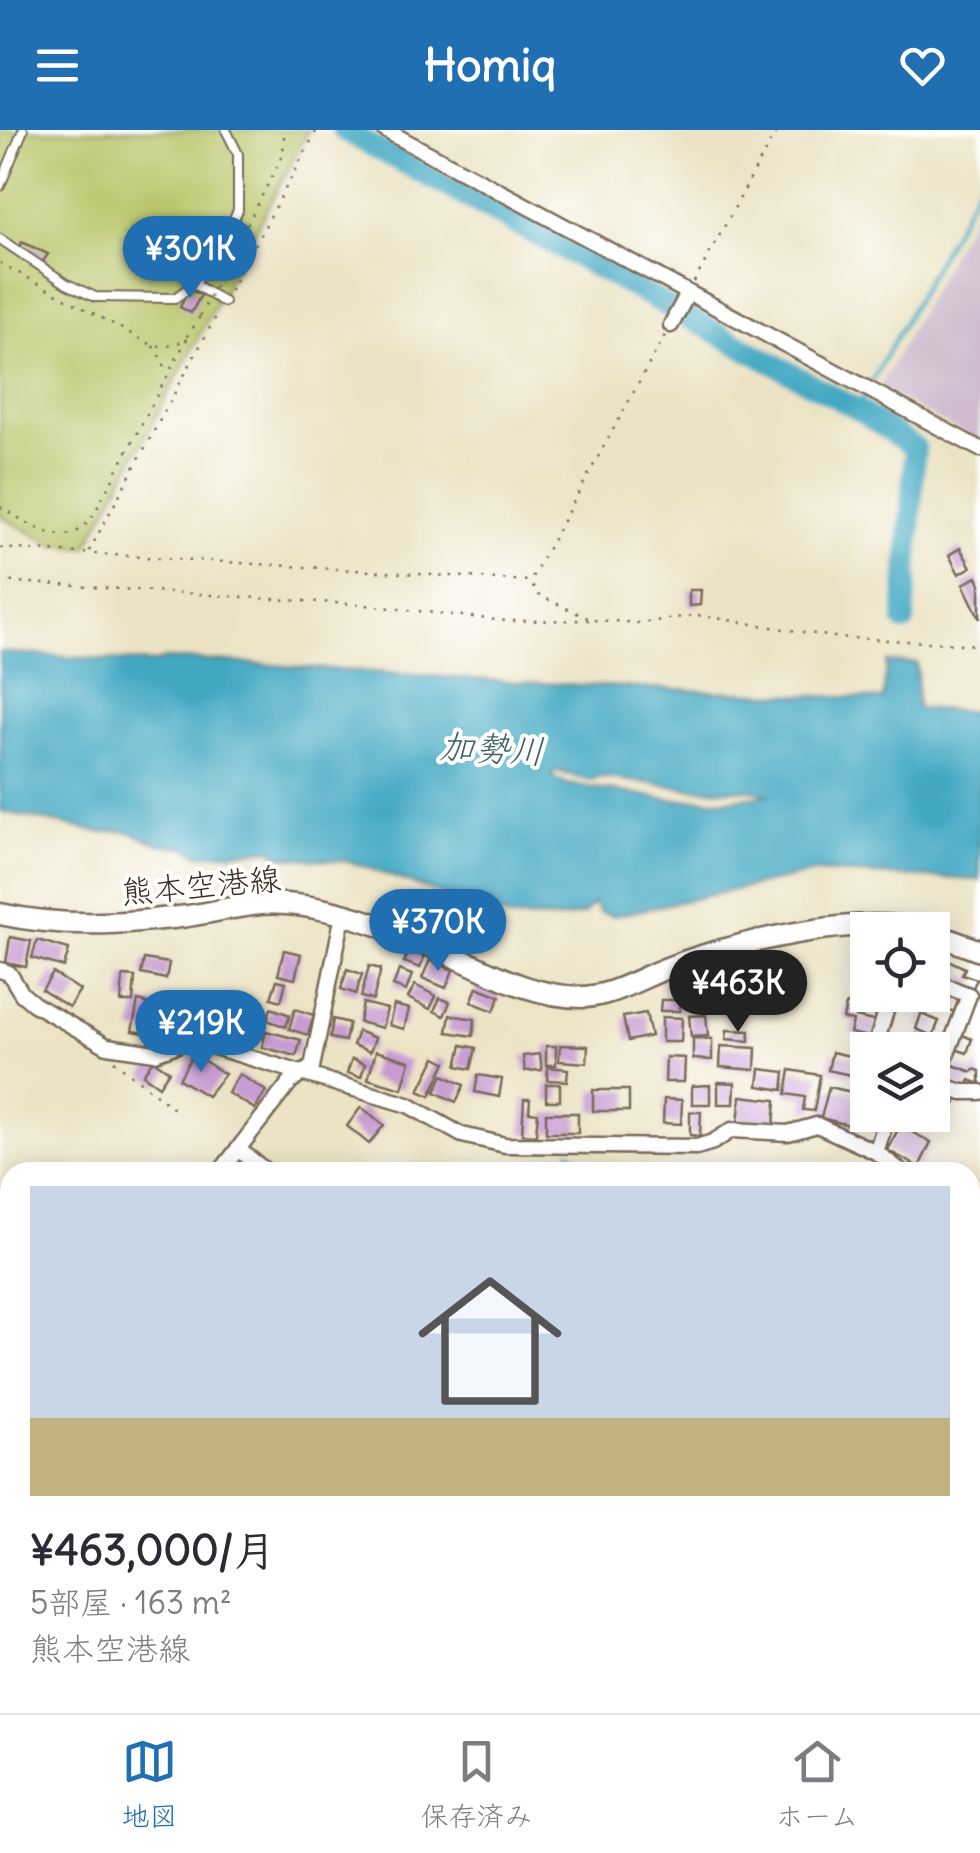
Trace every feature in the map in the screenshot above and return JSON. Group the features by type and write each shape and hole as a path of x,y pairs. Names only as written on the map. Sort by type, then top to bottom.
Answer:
{"main road":[{"name":"熊本空港線","path":"0,914 41,923 76,925 286,904 344,915 442,951 532,992 588,998 712,953 804,932 850,930"},
{"path":"950,940 980,952"}],"street":[{"path":"385,130 980,449"},
{"path":"671,325 687,295"},
{"path":"228,1162 291,1081 312,1067 344,915"},
{"path":"0,970 8,973 34,1004 107,1046 155,1053 191,1040 408,1106 462,1135 505,1146 697,1147 732,1130 788,1133 817,1125 889,1162"},
{"path":"950,988 969,996 950,1043"},
{"path":"950,1088 980,1092"},
{"path":"876,1152 882,1132"},
{"path":"238,1150 254,1162"}],"lane":[{"path":"0,186 23,130"},
{"path":"0,239 66,284 95,297 176,298 194,284 217,254 238,209 238,154 226,130"},
{"path":"194,284 224,302"}],"path":[{"path":"0,507 50,534 64,536 82,529 284,155 280,130"},
{"path":"687,295 777,130"},
{"path":"89,552 316,132"},
{"path":"0,263 152,345 167,348 188,337"},
{"path":"530,581 671,325"},
{"path":"152,345 164,363 166,378"},
{"path":"0,548 530,581"},
{"path":"0,581 365,606 506,621 640,623 697,615 834,637 980,646"},
{"path":"530,581 536,594 592,620"},
{"path":"107,1046 112,1060 179,1113"}],"shaded area":[{"path":"980,200 980,442 879,388"}],"green space":[{"path":"0,130 309,130 86,548 51,544 0,516"}],"water":[{"name":"加勢川","path":"0,652 883,699 887,662 917,663 917,708 980,712 980,880 818,872 613,916 599,912 594,903 584,914 558,919 509,918 351,862 276,856 274,849 198,855 187,848 157,844 128,832 103,833 0,811","holes":["557,771 591,781 600,777 770,794 728,800 668,799 567,784 552,774"]}],"building":[{"path":"22,242 48,254 42,263 18,251"},
{"path":"189,289 201,295 191,313 180,307"},
{"path":"960,548 971,567 959,574 949,555"},
{"path":"977,577 980,583 980,619 963,584"},
{"path":"689,590 701,590 700,605 689,606"},
{"path":"10,937 31,941 26,967 6,963"},
{"path":"37,940 69,949 64,967 32,958"},
{"path":"284,950 301,954 295,979 278,975"},
{"path":"409,950 424,957 420,968 404,962"},
{"path":"144,959 169,963 166,979 141,974"},
{"path":"430,960 453,970 446,988 422,978"},
{"path":"950,961 965,968 962,974 977,979 971,992 950,983"},
{"path":"369,966 381,969 373,1000 361,997"},
{"path":"347,969 362,974 356,994 341,989"},
{"path":"399,970 412,975 406,991 393,986"},
{"path":"53,973 80,990 69,1007 42,990"},
{"path":"123,976 135,977 133,1002 121,1002"},
{"path":"277,980 286,982 281,1001 271,998"},
{"path":"415,985 436,996 430,1009 408,998"},
{"path":"477,987 500,996 494,1011 471,1002"},
{"path":"713,990 714,1010 691,1011 691,991"},
{"path":"950,993 963,998 957,1013 950,1010"},
{"path":"440,998 450,1002 444,1016 434,1011"},
{"path":"661,1000 680,1000 680,1011 660,1011"},
{"path":"138,1001 171,1009 163,1036 132,1031"},
{"path":"363,1003 387,1009 382,1028 359,1022"},
{"path":"846,1004 850,1005 850,1012 856,1012 855,1017 878,1022 876,1032 850,1032 853,1021 843,1019"},
{"path":"394,1005 409,1009 404,1029 389,1025"},
{"path":"271,1008 290,1015 286,1027 267,1020"},
{"path":"295,1009 314,1015 308,1035 289,1029"},
{"path":"646,1013 651,1036 628,1041 623,1017"},
{"path":"921,1014 939,1021 935,1032 916,1029"},
{"path":"450,1015 475,1019 473,1036 447,1032"},
{"path":"706,1015 708,1036 691,1037 689,1016"},
{"path":"662,1017 682,1018 681,1042 662,1042"},
{"path":"333,1019 349,1023 345,1041 330,1038"},
{"path":"727,1030 750,1031 749,1041 726,1039"},
{"path":"266,1031 301,1040 296,1056 262,1047"},
{"path":"358,1031 375,1038 370,1052 353,1045"},
{"path":"958,1033 972,1039 967,1053 952,1048"},
{"path":"693,1038 712,1039 712,1060 693,1059"},
{"path":"462,1045 476,1048 471,1069 457,1066"},
{"path":"560,1045 588,1046 587,1063 559,1061"},
{"path":"546,1046 556,1046 556,1065 546,1065"},
{"path":"721,1046 756,1048 755,1070 720,1067"},
{"path":"376,1051 410,1061 402,1089 368,1079"},
{"path":"832,1052 850,1056 850,1075 828,1070"},
{"path":"193,1054 225,1074 207,1096 179,1079"},
{"path":"540,1054 542,1070 525,1071 523,1056"},
{"path":"436,1057 446,1062 430,1096 419,1091"},
{"path":"666,1057 685,1058 684,1082 665,1082"},
{"path":"352,1059 365,1064 361,1077 347,1073"},
{"path":"153,1060 169,1071 159,1086 143,1075"},
{"path":"953,1065 980,1071 980,1084 970,1080 966,1089 950,1082"},
{"path":"548,1067 568,1069 567,1081 547,1080"},
{"path":"760,1069 785,1072 783,1090 758,1086"},
{"path":"790,1070 820,1075 814,1111 803,1110 805,1097 786,1094"},
{"path":"239,1074 266,1091 255,1109 228,1093"},
{"path":"443,1075 464,1085 456,1102 435,1092"},
{"path":"478,1075 502,1079 499,1097 475,1092"},
{"path":"718,1082 735,1083 734,1104 718,1104"},
{"path":"546,1084 560,1084 560,1101 546,1101"},
{"path":"710,1085 710,1104 692,1104 692,1086"},
{"path":"829,1087 850,1092 850,1125 821,1118"},
{"path":"593,1090 629,1090 629,1111 593,1111"},
{"path":"741,1096 776,1100 774,1126 738,1122"},
{"path":"524,1099 530,1099 529,1112 538,1113 536,1135 522,1134"},
{"path":"664,1099 682,1100 681,1124 663,1123"},
{"path":"361,1107 384,1125 369,1144 347,1126"},
{"path":"690,1112 701,1112 700,1136 690,1135"},
{"path":"546,1113 578,1113 578,1133 546,1133"},
{"path":"897,1132 912,1132 931,1142 921,1162 910,1162 887,1150"}],"waterway":[{"path":"343,130 857,409 915,448 904,621"},
{"path":"870,385 980,182"},
{"path":"857,409 866,393"},
{"path":"569,1151 583,1162"}]}
